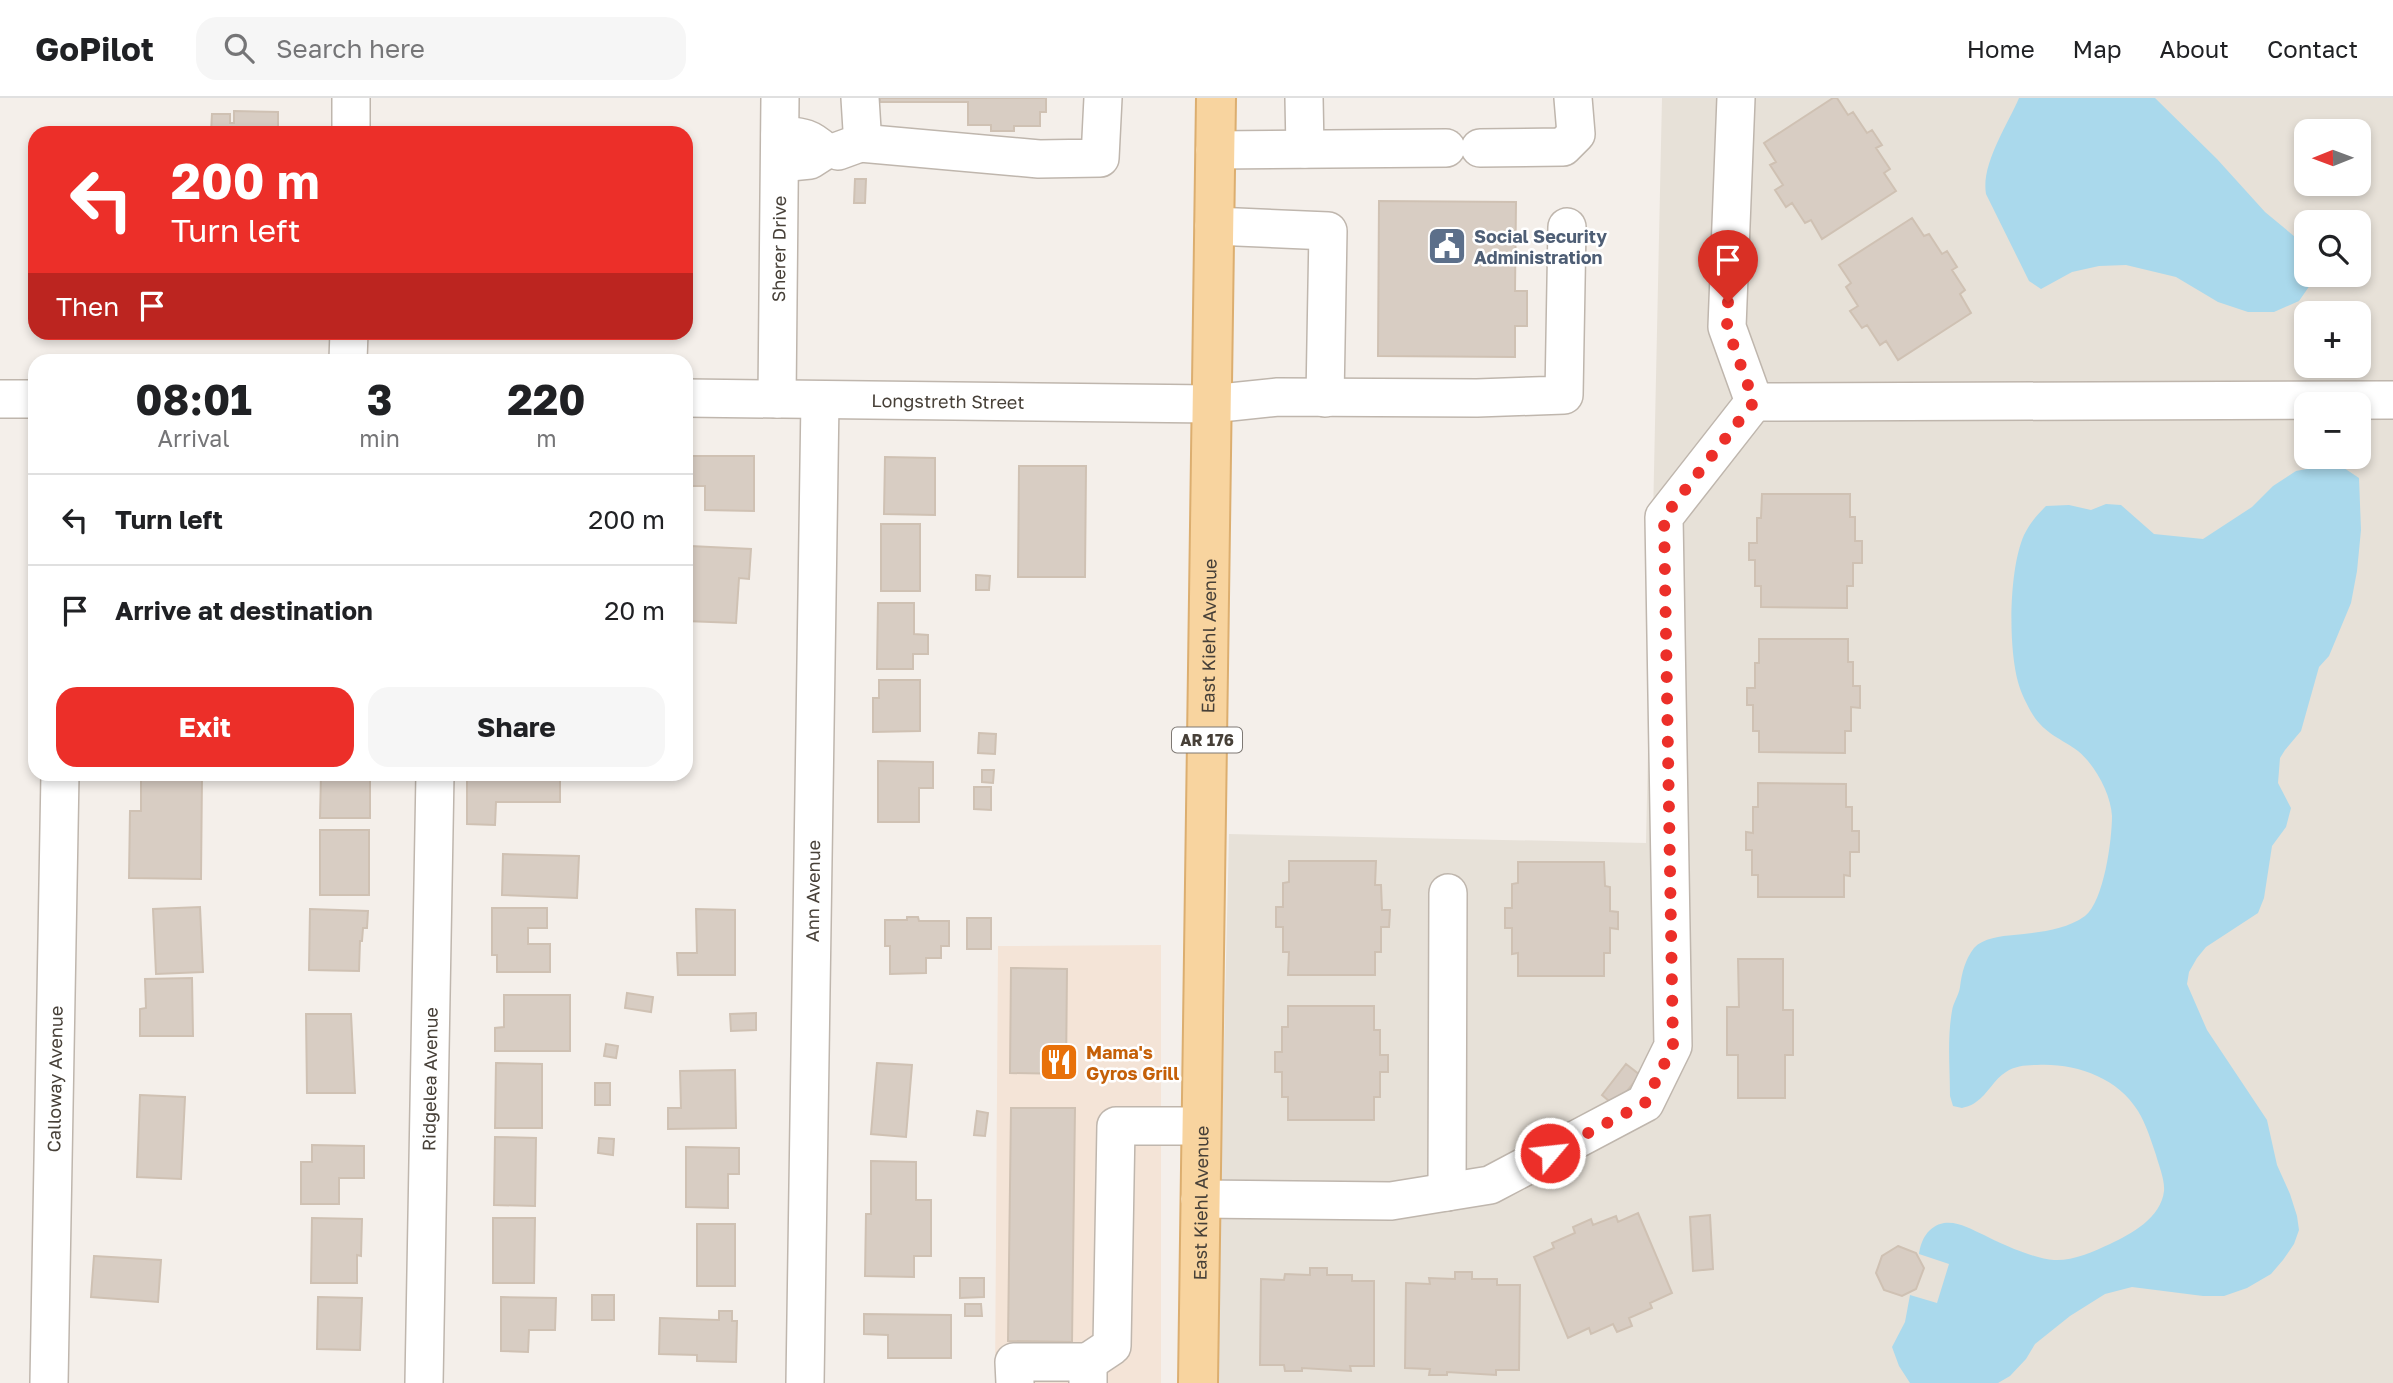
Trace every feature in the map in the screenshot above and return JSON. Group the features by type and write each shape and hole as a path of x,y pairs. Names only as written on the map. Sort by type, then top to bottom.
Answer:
{"main road":[{"name":"East Kiehl Avenue","path":"1198,1383 1216,98"}],"street":[{"path":"351,98 351,126"},
{"name":"Sherer Drive","path":"778,399 780,98"},
{"path":"860,98 860,143"},
{"path":"780,149 810,160 824,151 842,151 860,143 1039,159 1100,158 1103,98"},
{"path":"1304,98 1305,149"},
{"path":"1215,150 1563,147 1576,134 1573,98"},
{"path":"1736,98 1727,327 1754,402"},
{"path":"1214,226 1328,230 1325,398"},
{"name":"Longstreth Street","path":"693,398 1211,404 1278,397 1477,398 1564,395 1567,227"},
{"path":"0,399 28,399"},
{"name":"Ann Avenue","path":"805,1383 820,400"},
{"path":"1754,402 2393,400"},
{"path":"1200,1199 1391,1201 1490,1185 1645,1103 1673,1046 1664,517 1754,402"},
{"name":"Calloway Avenue","path":"49,1383 60,781"},
{"name":"Ridgelea Avenue","path":"424,1383 435,781"},
{"path":"1447,1192 1448,893"},
{"path":"1014,1383 1014,1362 1088,1372 1112,1346 1116,1126 1201,1126"}],"shaded area":[{"path":"1662,98 2393,98 2393,1383 1216,1383 1229,834 1646,843"},
{"path":"1161,945 1161,1383 995,1383 998,946"}],"water":[{"path":"2019,98 2155,98 2217,159 2265,212 2294,236 2294,287 2309,287 2299,301 2274,312 2248,312 2218,302 2176,277 2126,265 2099,266 2072,272 2041,289 2029,281 1986,194 1987,170"},
{"path":"2346,469 2359,478 2361,530 2351,603 2329,656 2319,667 2301,731 2280,758 2278,783 2291,808 2286,827 2272,846 2264,898 2258,913 2206,947 2189,972 2187,984 2207,1030 2267,1120 2277,1165 2297,1216 2299,1230 2294,1244 2271,1274 2247,1288 2224,1296 2132,1287 2105,1294 2070,1316 2035,1344 2026,1359 2010,1376 1998,1383 1910,1383 1899,1366 1892,1347 1905,1322 1910,1295 1937,1303 1949,1264 1919,1254 1930,1230 1944,1223 1959,1224 2028,1254 2054,1260 2068,1259 2097,1250 2136,1230 2157,1209 2164,1191 2156,1155 2138,1111 2119,1089 2094,1074 2051,1065 2025,1066 2013,1068 2002,1075 1980,1099 1969,1106 1953,1106 1950,1096 1950,1022 1964,966 1974,948 1998,937 2060,928 2085,916 2092,908 2102,884 2110,840 2111,807 2101,781 2078,751 2048,732 2038,722 2026,703 2018,682 2013,648 2012,607 2015,567 2024,535 2046,506 2069,505 2091,510 2106,504 2121,505 2154,534 2203,539 2252,507 2273,486 2296,471"}],"building":[{"path":"880,98 1046,98 1046,112 1040,112 1040,126 1014,126 1014,131 991,131 991,125 968,125 968,102 880,102"},
{"path":"1837,98 1848,115 1853,112 1867,133 1872,130 1882,145 1876,148 1890,169 1884,173 1896,191 1822,239 1811,220 1805,223 1792,203 1786,207 1775,190 1783,185 1770,165 1776,162 1764,143"},
{"path":"234,111 278,112 278,126 211,126 212,114 230,114 230,123 234,123"},
{"path":"855,179 866,179 865,203 854,203"},
{"name":"Social Security Administration","path":"1379,201 1516,202 1515,291 1527,291 1527,326 1515,326 1515,357 1378,356"},
{"path":"1912,218 1924,236 1929,234 1942,254 1947,251 1957,267 1952,270 1965,290 1960,294 1971,313 1898,360 1886,341 1880,345 1867,325 1862,328 1850,311 1858,306 1846,287 1851,283 1839,265"},
{"path":"693,456 754,456 754,511 705,510 705,486 693,486"},
{"path":"885,457 935,458 935,515 884,514"},
{"path":"1019,466 1086,466 1085,577 1018,577"},
{"path":"1762,494 1850,494 1850,517 1855,517 1855,541 1862,541 1862,563 1853,563 1853,586 1847,586 1847,608 1761,607 1761,586 1755,586 1755,560 1749,560 1749,543 1757,543 1757,518 1761,518"},
{"path":"881,524 920,524 920,591 881,591"},
{"path":"693,546 751,549 749,579 739,578 736,623 693,621"},
{"path":"976,575 990,576 989,590 976,590"},
{"path":"878,603 914,603 914,634 928,635 928,654 913,654 913,669 877,669"},
{"path":"1759,639 1848,639 1848,662 1853,662 1853,686 1860,686 1860,708 1851,707 1851,731 1845,731 1845,753 1759,752 1759,731 1753,731 1753,705 1747,705 1747,688 1755,688"},
{"path":"879,680 920,680 920,731 873,732 873,698 879,698"},
{"path":"979,733 996,734 995,754 978,753"},
{"path":"878,761 933,762 933,788 919,788 919,822 878,822"},
{"path":"982,770 994,770 993,783 982,782"},
{"path":"141,781 202,781 201,879 129,878 130,811 141,811"},
{"path":"321,781 370,781 370,818 320,818"},
{"path":"467,781 560,781 560,802 496,802 495,825 467,824"},
{"path":"1758,783 1846,784 1846,807 1852,807 1852,831 1859,831 1859,852 1850,852 1850,876 1844,875 1844,897 1758,897 1758,875 1752,875 1752,850 1746,850 1746,832 1753,833 1753,807 1758,807"},
{"path":"974,787 991,787 991,810 974,809"},
{"path":"320,830 369,830 369,895 320,895"},
{"path":"503,854 579,856 577,898 502,895"},
{"path":"1289,861 1376,861 1375,885 1381,885 1382,910 1390,910 1389,927 1381,927 1381,952 1375,952 1375,975 1288,975 1289,952 1283,952 1283,927 1276,927 1276,907 1283,907 1283,883 1289,882"},
{"path":"1518,862 1604,862 1605,886 1610,887 1610,911 1618,912 1618,929 1610,928 1610,953 1604,953 1604,976 1518,976 1518,953 1512,954 1512,928 1505,928 1505,908 1512,908 1512,884 1518,883"},
{"path":"200,907 203,972 156,974 153,909"},
{"path":"492,908 547,908 547,928 528,928 528,944 550,944 550,972 497,972 497,955 492,955"},
{"path":"310,909 368,911 367,928 363,928 360,941 359,971 309,970"},
{"path":"696,909 735,910 735,975 678,975 677,953 697,953"},
{"path":"907,917 918,917 919,921 949,921 949,946 941,946 941,958 926,958 926,973 890,974 890,946 885,946 885,920 907,920"},
{"path":"967,918 991,918 991,949 967,949"},
{"path":"1738,959 1783,959 1783,1010 1793,1010 1793,1055 1785,1055 1785,1098 1738,1098 1738,1055 1727,1055 1727,1007 1739,1007"},
{"path":"1011,968 1067,969 1066,1074 1010,1073"},
{"path":"192,978 193,1036 140,1036 140,1009 146,1008 145,979"},
{"path":"627,993 653,997 651,1012 625,1008"},
{"path":"504,995 570,995 570,1051 495,1051 495,1028 504,1027"},
{"path":"1288,1006 1374,1006 1374,1030 1380,1030 1380,1055 1388,1055 1388,1072 1380,1072 1380,1097 1374,1097 1374,1120 1288,1120 1288,1097 1282,1097 1282,1072 1275,1072 1275,1052 1282,1052 1282,1027 1288,1027"},
{"path":"756,1013 756,1030 731,1031 730,1014"},
{"path":"306,1014 351,1014 355,1093 307,1093"},
{"path":"606,1044 618,1046 616,1058 604,1056"},
{"path":"496,1063 542,1064 542,1128 495,1128"},
{"path":"877,1063 912,1065 906,1137 871,1134"},
{"path":"1626,1064 1640,1075 1615,1106 1602,1095"},
{"path":"735,1070 736,1128 668,1129 668,1108 681,1108 680,1071"},
{"path":"595,1083 610,1083 610,1105 595,1105"},
{"path":"140,1095 185,1097 181,1179 137,1177"},
{"path":"1011,1108 1075,1108 1072,1342 1008,1341"},
{"path":"977,1111 988,1113 985,1136 974,1135"},
{"path":"495,1137 536,1138 535,1206 494,1205"},
{"path":"599,1138 614,1139 613,1155 598,1153"},
{"path":"312,1145 364,1146 364,1178 339,1178 339,1204 301,1204 301,1162 312,1162"},
{"path":"686,1147 739,1148 739,1174 728,1174 728,1208 686,1207"},
{"path":"871,1161 916,1162 916,1200 931,1200 931,1256 914,1256 914,1277 865,1276 866,1214 871,1214"},
{"path":"1638,1213 1672,1293 1650,1303 1652,1308 1629,1318 1632,1326 1617,1332 1613,1324 1591,1334 1589,1328 1568,1338 1534,1257 1554,1248 1552,1243 1575,1233 1573,1227 1591,1219 1593,1225 1616,1216 1618,1222"},
{"path":"1710,1215 1713,1269 1693,1271 1690,1217"},
{"path":"312,1218 362,1219 361,1256 357,1255 357,1283 311,1283"},
{"path":"493,1218 535,1218 534,1283 493,1283"},
{"path":"697,1224 735,1224 735,1286 697,1286"},
{"path":"1898,1246 1916,1253 1924,1268 1916,1289 1902,1296 1884,1290 1876,1273 1882,1256"},
{"path":"94,1256 161,1260 158,1302 91,1297"},
{"path":"1310,1268 1327,1268 1327,1275 1352,1275 1352,1281 1374,1281 1374,1366 1350,1366 1351,1371 1302,1368 1302,1371 1285,1371 1284,1365 1260,1365 1261,1279 1284,1280 1285,1274 1310,1275"},
{"path":"1455,1272 1472,1272 1472,1279 1497,1279 1497,1285 1520,1285 1519,1370 1496,1370 1496,1375 1447,1372 1447,1375 1429,1375 1430,1369 1405,1368 1406,1283 1430,1284 1429,1278 1455,1279"},
{"path":"960,1278 984,1278 984,1297 960,1298"},
{"path":"592,1295 614,1295 614,1320 592,1320"},
{"path":"318,1297 362,1298 360,1350 317,1349"},
{"path":"501,1297 556,1298 555,1330 529,1330 528,1352 501,1351"},
{"path":"965,1304 981,1304 982,1316 965,1316"},
{"path":"719,1311 732,1311 732,1321 737,1321 736,1362 697,1361 697,1355 659,1354 660,1318 719,1320"},
{"path":"864,1314 951,1315 951,1358 888,1358 888,1335 864,1334"}],"place":[{"name":"Social Security Administration","path":"1447,246"},
{"name":"Mama's Gyros Grill","path":"1059,1062"}],"route":[{"path":"1550,1153 1645,1103 1673,1046 1664,517 1754,402 1727,327 1728,302"}]}
